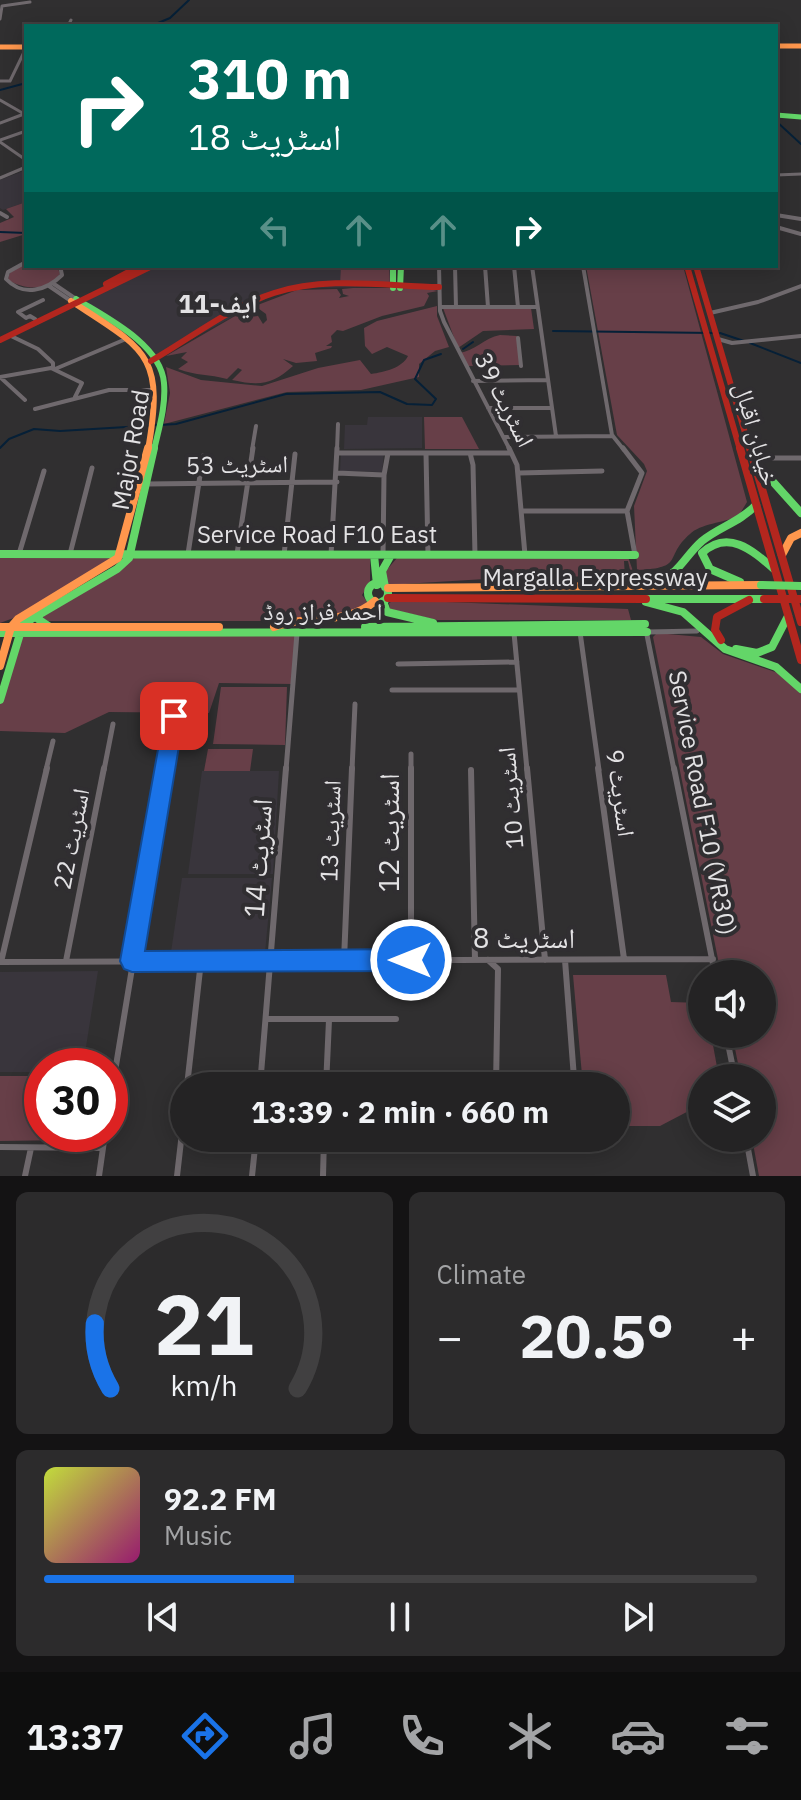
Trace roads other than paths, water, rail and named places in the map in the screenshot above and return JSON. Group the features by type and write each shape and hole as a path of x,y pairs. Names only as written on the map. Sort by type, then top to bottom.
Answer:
{"main road":[{"path":"778,46 801,46"},
{"path":"0,47 24,47"},
{"path":"778,115 801,117"},
{"path":"0,338 11,336 136,268"},
{"path":"0,338 148,268"},
{"path":"393,268 397,288"},
{"path":"397,288 401,268"},
{"name":"خیابان اقبال","path":"688,268 705,313"},
{"name":"خیابان اقبال","path":"696,268 734,427 801,660"},
{"path":"152,360 254,302 281,291 307,286 439,287"},
{"name":"Major Road","path":"76,302 152,360 157,416"},
{"name":"Major Road","path":"76,302 124,328 164,379 131,554"},
{"name":"خیابان اقبال","path":"709,330 718,339 800,606 801,622"},
{"path":"734,427 744,427"},
{"path":"754,460 801,513"},
{"name":"Major Road","path":"120,554 142,484"},
{"path":"647,585 679,573 704,540 738,527 756,505"},
{"path":"782,555 791,538 801,533"},
{"path":"747,585 710,569 702,553 706,546 717,540 739,542 775,569"},
{"name":"Service Road F10 East","path":"0,554 635,555"},
{"path":"0,666 10,630 26,611 107,567 120,554"},
{"path":"10,630 117,569 131,554"},
{"path":"274,627 295,619 358,614 369,610 383,593 382,555"},
{"path":"382,555 387,612 441,626"},
{"name":"Margalla Expressway","path":"383,593 647,585 801,586"},
{"name":"Margalla Expressway","path":"383,593 764,599 800,606"},
{"path":"633,599 683,612 725,649 776,667 801,689"},
{"path":"754,599 721,613 714,623 718,636 729,646 746,652 764,651 777,642 788,616"},
{"path":"41,611 38,619 50,627"},
{"name":"احمد فراز روڈ","path":"10,630 297,632 441,626 647,632"},
{"name":"احمد فراز روڈ","path":"10,630 50,627 274,627 647,632"},
{"path":"0,700 10,630"}],"street":[{"path":"0,19 2,6 30,2"},
{"path":"69,24 71,20"},
{"path":"0,81 10,81 24,51"},
{"path":"0,100 24,112"},
{"path":"0,111 11,106"},
{"path":"0,123 24,113"},
{"path":"0,141 24,132"},
{"path":"0,141 24,159"},
{"path":"0,177 24,168"},
{"path":"778,175 801,174"},
{"path":"0,213 7,217"},
{"path":"778,215 801,219"},
{"path":"778,228 801,234"},
{"path":"24,263 11,268 3,281 24,290 51,285 62,275 60,268"},
{"name":"اسٹریٹ 39","path":"439,268 440,307 451,339 505,437 519,473 525,555"},
{"path":"455,268 456,307"},
{"path":"485,268 488,307"},
{"path":"514,268 518,307"},
{"path":"532,268 556,436"},
{"path":"583,268 614,436 642,473 627,511 635,555"},
{"path":"51,285 76,302"},
{"path":"705,313 758,302 801,286"},
{"path":"35,319 18,312 43,300"},
{"path":"440,307 537,307"},
{"path":"11,336 38,349 53,363 54,368 82,383 75,397"},
{"path":"718,339 740,343 801,336"},
{"path":"518,338 521,366"},
{"path":"0,377 54,368 127,339"},
{"path":"0,377 25,400"},
{"path":"473,381 548,380"},
{"path":"35,409 109,390 155,390"},
{"path":"488,408 552,408"},
{"path":"331,555 338,424"},
{"path":"237,554 256,426"},
{"path":"505,437 614,436"},
{"path":"337,453 511,453"},
{"path":"382,555 384,475 388,453"},
{"path":"426,453 428,555"},
{"path":"470,453 473,465 475,555"},
{"path":"284,555 295,454"},
{"path":"188,554 203,456"},
{"path":"754,460 801,458"},
{"path":"70,554 92,468"},
{"path":"19,554 44,471"},
{"path":"519,473 602,471"},
{"path":"337,473 384,475"},
{"name":"اسٹریٹ 53","path":"142,484 337,482"},
{"path":"522,511 627,511"},
{"name":"اسٹریٹ 9","path":"580,631 624,959"},
{"path":"647,632 697,631"},
{"name":"اسٹریٹ 14","path":"261,1072 297,632"},
{"name":"اسٹریٹ 10","path":"514,632 545,960"},
{"name":"Service Road F10 (VR30)","path":"647,632 713,959"},
{"path":"398,664 517,662"},
{"path":"392,690 519,690"},
{"name":"اسٹریٹ 13","path":"344,960 355,704"},
{"path":"118,1048 174,716"},
{"name":"اسٹریٹ 22","path":"66,961 113,724"},
{"path":"1,962 53,741"},
{"name":"اسٹریٹ 12","path":"411,754 411,960"},
{"path":"471,770 475,960"},
{"name":"اسٹریٹ 8","path":"1,962 713,959"},
{"path":"488,960 498,969 496,1072"},
{"path":"565,960 574,1072"},
{"path":"189,1072 201,961"},
{"path":"267,1019 396,1019"},
{"path":"327,1072 329,1020"},
{"path":"0,1147 24,1148"},
{"path":"25,1176 30,1152"},
{"path":"99,1176 102,1152"},
{"path":"177,1176 180,1152"},
{"path":"252,1176 255,1152"},
{"path":"323,1176 324,1152"},
{"path":"749,1152 753,1176"}],"waterway":[{"path":"156,24 170,18 189,0"},
{"path":"0,90 24,84"},
{"path":"778,123 801,144"},
{"path":"0,232 24,233"},
{"path":"553,331 713,333"},
{"path":"720,333 744,341"},
{"path":"463,349 473,342"},
{"path":"750,343 801,363"},
{"path":"0,448 9,439 34,429 60,431 176,424 286,394 380,392 407,404 432,405 436,399 415,379 424,360 441,354"}],"district":[{"name":"ایف-11","path":"218,304"}]}
